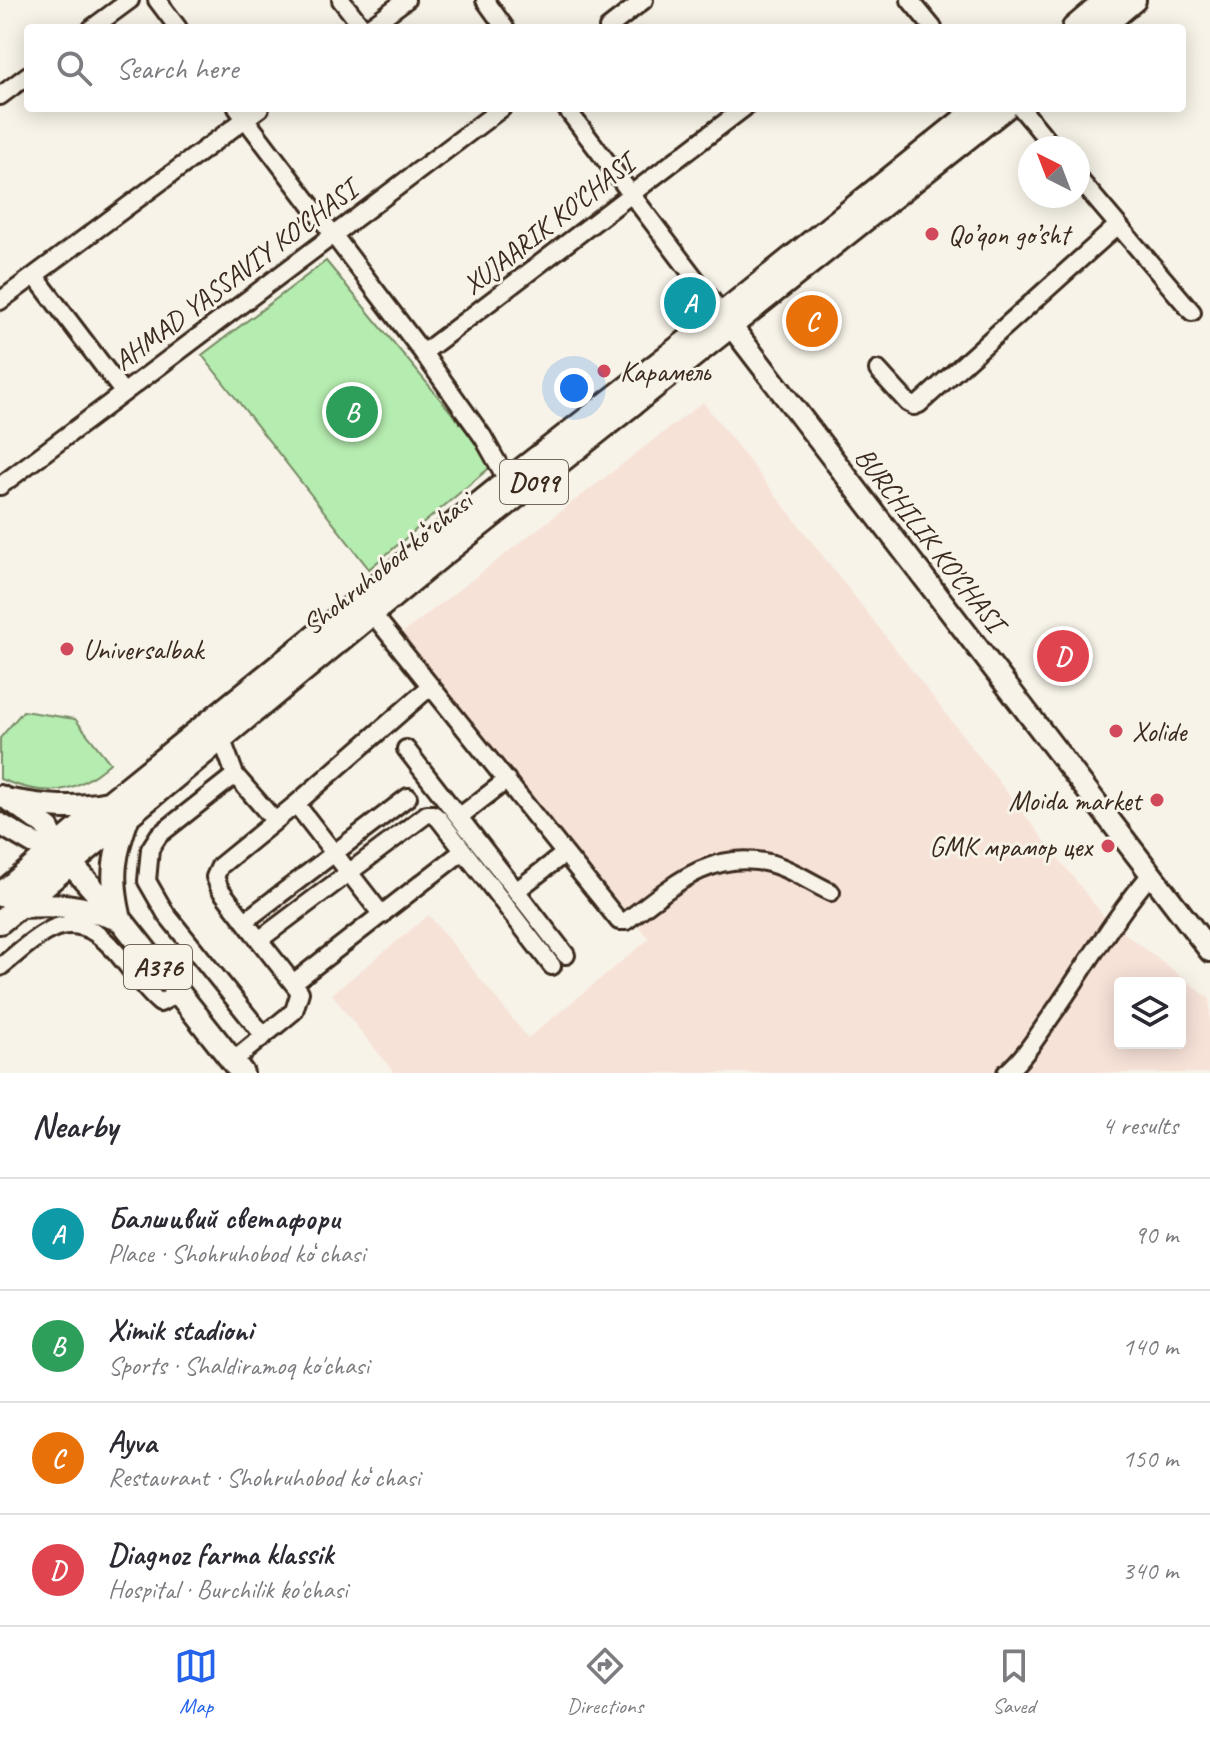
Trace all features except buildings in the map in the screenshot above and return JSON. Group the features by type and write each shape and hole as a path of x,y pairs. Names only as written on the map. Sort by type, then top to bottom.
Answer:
{"highway":[{"path":"1079,24 1107,0"},
{"path":"1106,24 1133,0"},
{"name":"Shohruhobod koʻchasi","path":"726,320 973,112"},
{"name":"Shohruhobod koʻchasi","path":"0,922 20,906 64,856 119,808 512,488 1000,112"},
{"name":"Shohruhobod koʻchasi","path":"119,808 221,737 372,613 512,488"},
{"path":"6,799 57,809 119,808 119,841 113,869 113,890 121,920"},
{"name":"Shohruhobod koʻchasi","path":"0,895 64,856"},
{"name":"A376","path":"64,856 121,920 237,1067"},
{"path":"20,906 62,904 85,907 121,920"}],"main road":[{"name":"BURCHILIK KO'CHASI","path":"726,320 1210,951"},
{"path":"6,799 49,829 64,856"},
{"path":"0,824 34,844 64,856"}],"street":[{"path":"97,24 130,0"},
{"path":"157,0 175,24"},
{"path":"341,0 362,24"},
{"path":"372,24 406,0"},
{"path":"485,0 502,24"},
{"path":"613,24 644,0"},
{"path":"910,0 930,24"},
{"path":"0,96 24,78"},
{"name":"AHMAD YASSAVIY KO'CHASI","path":"0,486 497,112"},
{"path":"569,112 726,320"},
{"name":"XUJAARIK KO'CHASI","path":"423,353 739,112"},
{"path":"1024,112 1044,136"},
{"path":"0,301 241,114 423,353 483,437 512,488"},
{"path":"1090,193 1192,312"},
{"path":"878,370 908,403 914,406 919,404 1117,226"},
{"path":"35,276 123,392"},
{"path":"372,613 619,921 626,921 687,875 738,861 770,863 831,892"},
{"path":"237,1067 264,1036 294,1011 300,992 220,889 215,877 220,866 431,686"},
{"path":"221,737 235,775 274,820"},
{"path":"406,749 566,955"},
{"path":"235,775 159,835 150,849 147,881 166,914 264,1036"},
{"path":"459,817 507,780"},
{"path":"245,921 408,797"},
{"path":"296,804 382,915"},
{"path":"259,940 427,814 433,814 552,966"},
{"path":"293,983 463,851"},
{"path":"516,891 564,854"},
{"path":"1006,1073 1018,1063 1129,899 1152,873"},
{"path":"0,967 49,930 69,925 87,928 101,936 160,1003 179,993"}],"shaded area":[{"path":"703,402 1105,918 1181,977 1114,977 1114,1049 1186,1049 1186,980 1210,999 1210,1073 395,1073 332,994 429,915 528,1038 649,939 400,635"}],"green space":[{"path":"326,261 494,464 369,569 202,355"},
{"path":"23,711 75,719 110,763 84,782 58,790 31,789 0,779 0,738"}],"place":[{"name":"Qo’qon go’sht","path":"932,234"},
{"name":"Балшивий светафори","path":"690,303"},
{"name":"Ayva","path":"812,321"},
{"name":"Карамель","path":"604,371"},
{"name":"Ximik stadioni","path":"352,412"},
{"name":"Universalbak","path":"67,649"},
{"name":"Diagnoz farma klassik","path":"1063,656"},
{"name":"Xolide","path":"1116,731"},
{"name":"Moida market","path":"1157,800"},
{"name":"GMK мрамор цех","path":"1108,846"}]}
